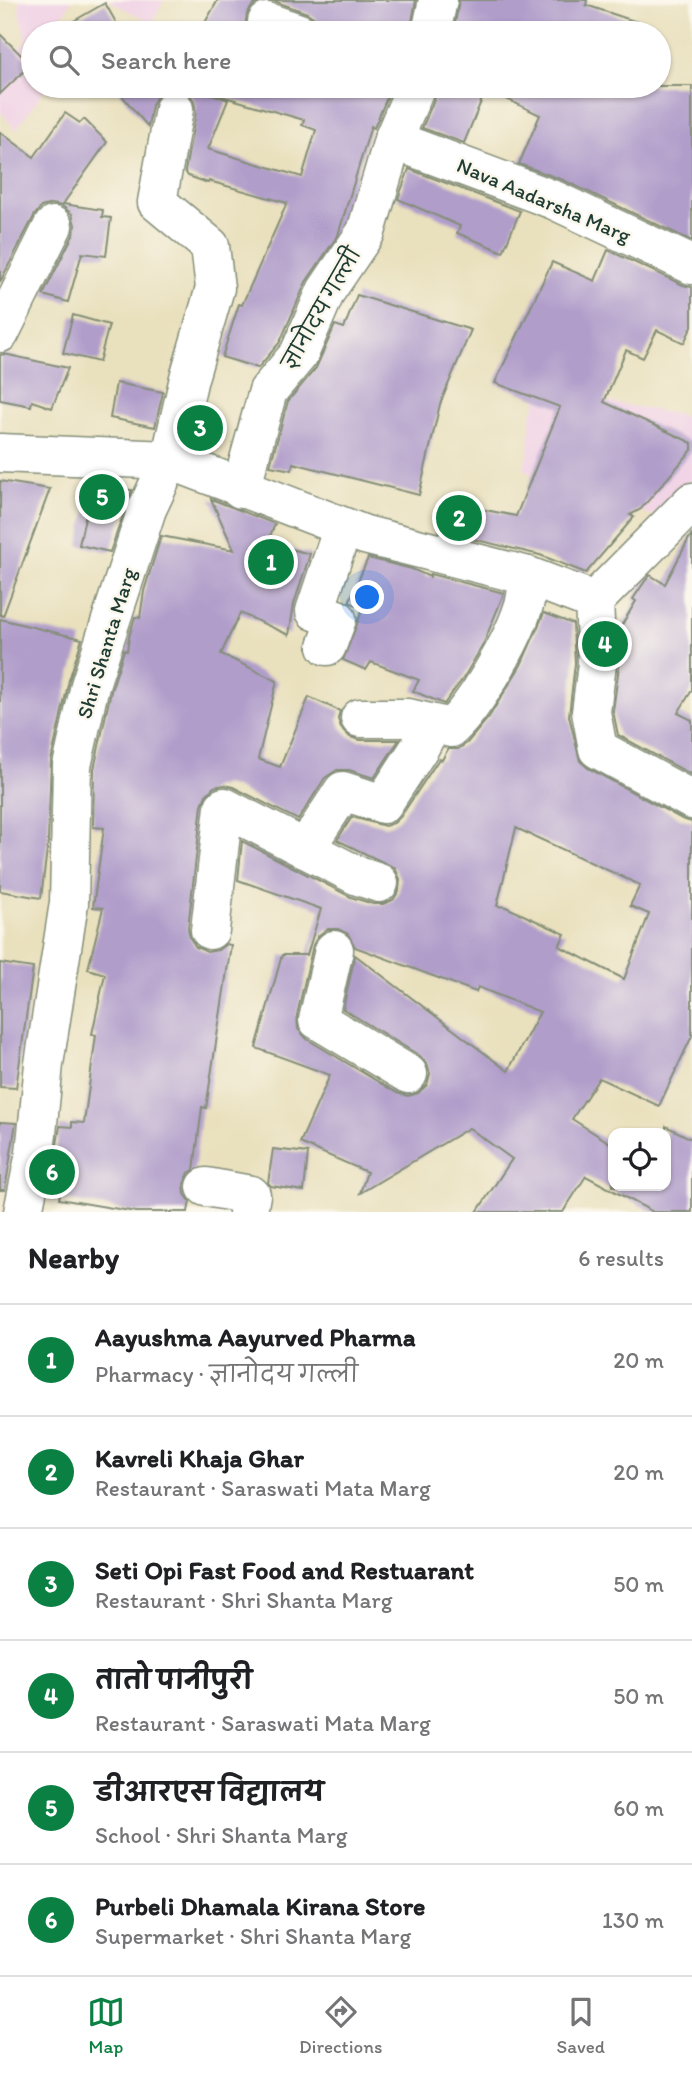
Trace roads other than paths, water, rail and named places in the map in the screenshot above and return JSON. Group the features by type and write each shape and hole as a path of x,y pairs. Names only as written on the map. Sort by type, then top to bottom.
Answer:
{"street":[{"path":"434,21 438,0"},
{"name":"ज्ञानोदय गल्ली","path":"241,489 268,391 299,354 326,291 366,232 393,140 411,98"},
{"name":"Shri Shanta Marg","path":"23,1212 35,1153 44,1064 69,903 72,766 90,685 147,509 170,460 189,379 215,288 209,246 157,202 174,110"},
{"name":"Nava Aadarsha Marg","path":"393,140 554,200 692,265"},
{"path":"0,333 53,226"},
{"path":"0,453 170,460 365,535 528,576 594,601"},
{"path":"692,502 594,601 597,664 591,712 598,749 692,800"},
{"path":"327,646 337,619 315,611 343,527"},
{"path":"360,718 408,718 451,728 473,703 512,633 524,606 528,576"},
{"path":"305,849 343,791 383,804 432,724"},
{"path":"210,930 224,807 358,876 379,883"},
{"path":"334,950 318,1020 408,1074"},
{"path":"206,1187 251,1195 248,1212"}],"place":[{"name":"Seti Opi Fast Food and Restuarant","path":"200,428"},
{"name":"डीआरएस विद्यालय","path":"102,497"},
{"name":"Kavreli Khaja Ghar","path":"459,518"},
{"name":"Aayushma Aayurved Pharma","path":"271,562"},
{"name":"तातो पानीपुरी","path":"605,644"},
{"name":"Purbeli Dhamala Kirana Store","path":"52,1172"}]}
